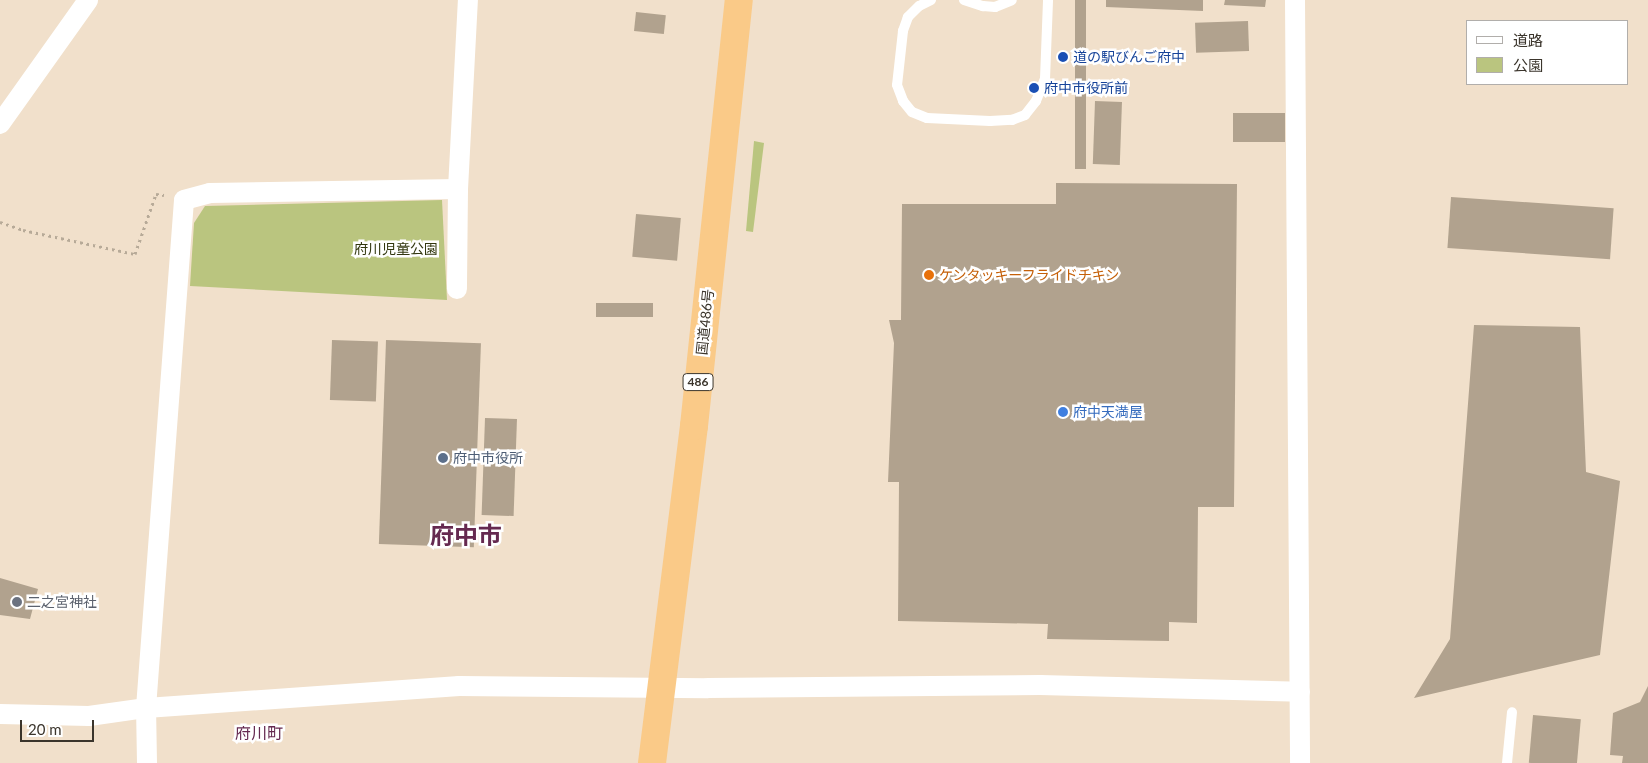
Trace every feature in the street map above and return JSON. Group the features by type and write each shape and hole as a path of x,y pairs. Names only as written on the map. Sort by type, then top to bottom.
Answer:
{"highway":[{"name":"国道486号","path":"652,763 663,687 668,625 694,426 739,0"}],"street":[{"path":"0,124 88,0"},
{"path":"456,289 458,189 468,0"},
{"path":"1295,0 1300,763"},
{"path":"147,763 146,708 184,200 210,193 458,189"},
{"path":"0,714 89,716 146,708 459,686 1040,685 1300,692"}],"lane":[{"path":"931,0 919,6 908,17 903,31 897,85 903,102 912,112 927,118 990,121 1012,120 1025,115 1036,101 1045,79 1048,0"},
{"path":"964,0 983,6 995,7 1012,0"},
{"path":"1507,763 1512,712"}],"path":[{"path":"0,222 23,230 135,254 156,194 184,200"}],"green space":[{"path":"754,141 764,143 753,232 746,231"},
{"name":"府川児童公園","path":"442,200 447,300 190,286 194,223 205,206"}],"building":[{"path":"1075,0 1086,0 1086,169 1075,169"},
{"path":"1106,0 1203,0 1203,11 1106,7"},
{"path":"1225,0 1266,0 1265,7 1224,5"},
{"path":"636,12 666,15 664,34 634,31"},
{"path":"1248,21 1249,51 1196,53 1195,23"},
{"path":"1095,101 1122,102 1120,165 1093,164"},
{"path":"1233,113 1285,113 1285,142 1233,142"},
{"name":"府中天満屋","path":"1056,183 1237,184 1234,507 1198,507 1197,623 1169,622 1169,641 1047,639 1048,624 898,621 899,482 888,482 894,343 889,320 901,320 902,204 1056,204"},
{"path":"1451,197 1614,208 1610,259 1447,248"},
{"path":"636,214 681,218 677,261 632,257"},
{"path":"596,303 653,303 653,317 596,317"},
{"path":"1474,325 1580,327 1586,472 1620,481 1600,655 1414,698 1450,639"},
{"path":"332,340 378,342 376,402 330,400"},
{"path":"386,340 481,343 474,547 379,544"},
{"path":"485,418 517,419 514,516 482,515"},
{"name":"二之宮神社","path":"0,578 38,589 30,619 0,615"},
{"path":"1648,686 1648,763 1622,763 1623,756 1610,755 1613,713 1640,702"},
{"path":"1533,715 1581,719 1577,763 1529,763"}],"place":[{"name":"道の駅びんご府中","path":"1063,57"},
{"name":"府中市役所前","path":"1034,88"},
{"name":"ケンタッキーフライドチキン","path":"929,275"},
{"name":"府中天満屋","path":"1063,412"},
{"name":"府中市役所","path":"443,458"},
{"name":"二之宮神社","path":"17,602"}],"district":[{"name":"府中市","path":"466,535"},
{"name":"府川町","path":"259,733"}]}
